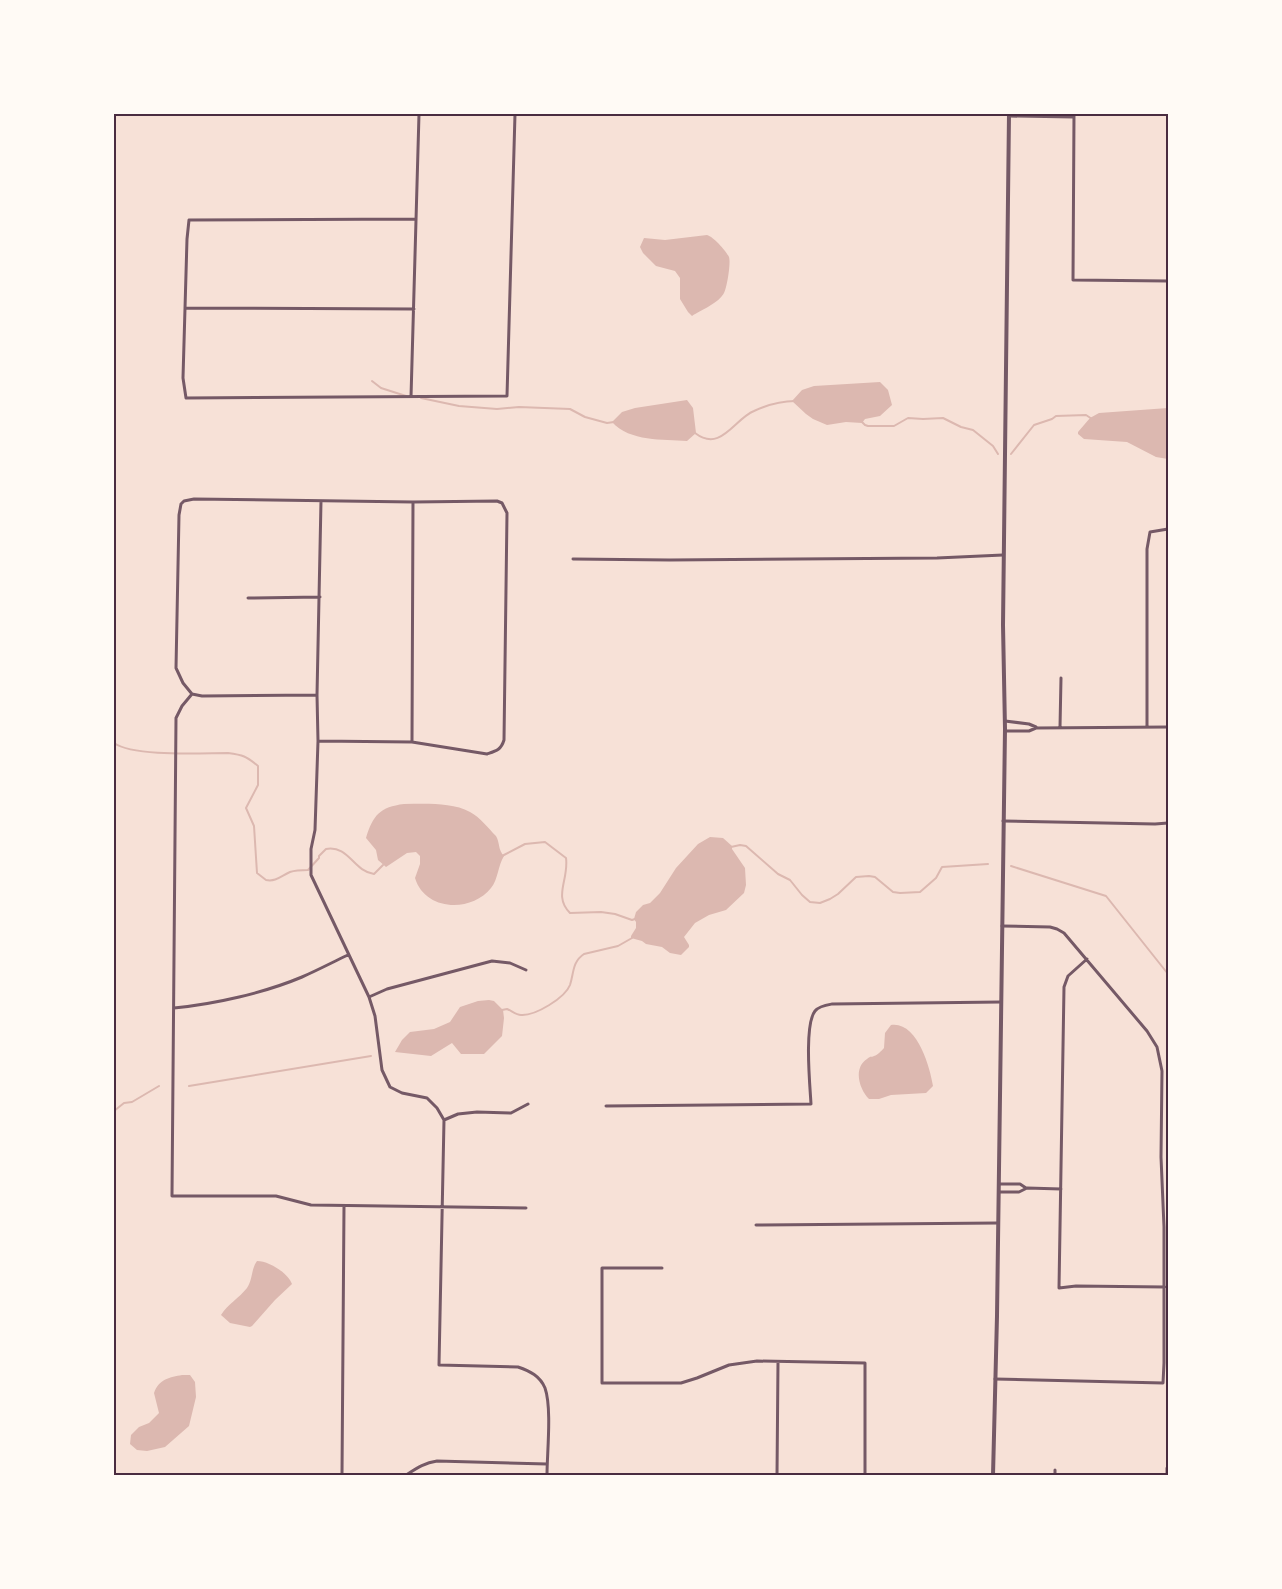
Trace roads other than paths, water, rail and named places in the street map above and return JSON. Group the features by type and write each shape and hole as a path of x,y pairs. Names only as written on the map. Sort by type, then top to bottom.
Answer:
{"street":[{"path":"412,397 419,114"},
{"path":"416,219 189,220 183,378 186,398 507,396 515,114"},
{"path":"993,1475 1002,1002 1005,731 1003,556 1009,115 1074,115 1072,280 1168,282"},
{"path":"185,308 414,309"},
{"path":"317,695 202,696 192,694 183,684 176,668 181,504 184,501 194,499 502,502 507,513 504,740 502,746 497,751 487,754 412,742 318,741"},
{"path":"321,501 317,695 318,741 315,830 311,849 311,875 369,997 375,1016 382,1070 390,1086 402,1093 427,1098 437,1108 444,1120 439,1365 518,1367 529,1370 537,1376 545,1387 548,1400 547,1475"},
{"path":"412,742 413,502"},
{"path":"1147,727 1146,565 1150,532 1168,529"},
{"path":"573,559 670,560 1003,556"},
{"path":"248,598 320,597"},
{"path":"1060,727 1061,678"},
{"path":"192,694 182,706 176,718 172,1196 276,1196 311,1205 526,1208"},
{"path":"1005,721 1029,724 1036,728"},
{"path":"1005,731 1029,731 1036,728 1060,727 1168,727"},
{"path":"1003,821 1168,823"},
{"path":"995,1379 1164,1383 1164,1227 1161,1157 1162,1065 1158,1047 1147,1031 1064,933 1050,927 1002,926"},
{"path":"174,1008 198,1006 250,994 301,977 348,954"},
{"path":"1087,959 1068,976 1064,987 1059,1288 1076,1286 1164,1287"},
{"path":"369,997 387,989 492,961 510,963 526,970"},
{"path":"606,1106 811,1104 809,1027 812,1016 817,1009 832,1004 1002,1002"},
{"path":"444,1120 458,1114 477,1112 511,1113 528,1104"},
{"path":"999,1184 1020,1184 1027,1188 1061,1189"},
{"path":"999,1192 1019,1192 1027,1188"},
{"path":"342,1475 344,1206"},
{"path":"756,1225 998,1223"},
{"path":"662,1268 602,1268 602,1382 681,1382 697,1378 729,1365 757,1361 865,1363 864,1475"},
{"path":"777,1475 778,1362"},
{"path":"406,1475 417,1466 437,1461 547,1464"},
{"path":"1167,1468 1167,1475"},
{"path":"1055,1470 1055,1475"}],"waterway":[{"path":"372,381 381,388 406,396"},
{"path":"421,398 459,406 497,409 519,407 570,409 585,417 607,423 614,422"},
{"path":"695,433 704,438 720,437 754,411 774,404 795,401"},
{"path":"1011,454 1034,425 1056,416 1086,415 1092,419"},
{"path":"862,422 868,426 894,426 908,418 943,418 961,427 973,430 993,446 998,454"},
{"path":"114,743 136,750 152,752 228,753 244,756 258,766 258,785 246,808 254,826 257,873 266,880 276,879 292,871 308,870 326,849 334,849 346,854 361,868 374,874 383,865"},
{"path":"502,856 525,844 545,842 566,858 562,894 565,907 570,913 601,912 615,914 632,920 635,919"},
{"path":"731,847 746,846 778,874 790,880 810,902 820,903 838,894 856,877 875,877 893,892 920,892 936,878 942,867 988,864"},
{"path":"1011,866 1106,896 1168,974"},
{"path":"502,1010 507,1009 517,1014 527,1015 549,1005 567,990 575,964 580,957 584,954 618,946 632,938"},
{"path":"189,1086 371,1056"},
{"path":"114,1111 124,1103 132,1102 159,1086"}]}
